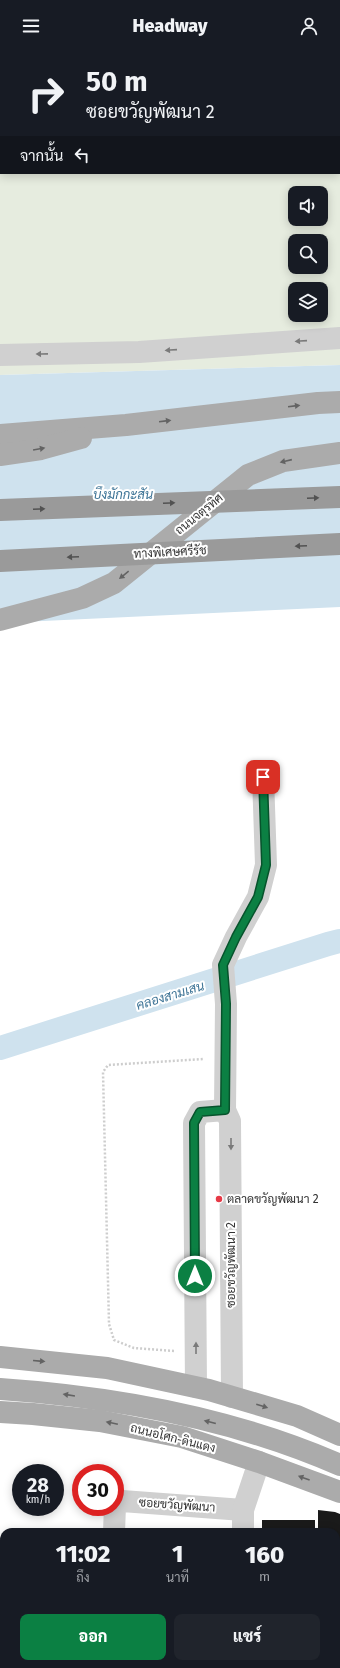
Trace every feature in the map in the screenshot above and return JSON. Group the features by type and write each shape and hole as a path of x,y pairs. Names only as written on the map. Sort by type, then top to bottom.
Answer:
{"highway":[{"path":"0,510 340,496"},
{"name":"ทางพิเศษศรีรัช","path":"0,561 340,544"}],"main road":[{"path":"0,434 126,425 318,403 340,402"},
{"path":"0,455 41,449 126,425"},
{"name":"ถนนจตุรทิศ","path":"0,620 82,598 114,583 248,475 283,461 340,453"},
{"path":"0,1358 107,1368 196,1387 297,1416 340,1435"},
{"name":"ถนนอโศก-ดินแดง","path":"0,1389 54,1393 163,1410 247,1431 319,1456 340,1465"},
{"name":"ถนนอโศก-ดินแดง","path":"0,1412 100,1421 182,1437 259,1462 340,1492"}],"street":[{"path":"0,355 139,352 340,338"},
{"name":"ซอยขวัญพัฒนา 2","path":"232,1397 230,1121 225,1110 226,1004 223,965 236,937 258,897 266,865 263,777"},
{"path":"196,1387 194,1123 200,1112 225,1110"},
{"path":"243,1528 243,1510 259,1462"},
{"name":"ซอยขวัญพัฒนา","path":"114,1528 115,1506 117,1503 122,1501 243,1510"}],"path":[{"path":"196,1352 134,1348 114,1340 109,1324 103,1072 108,1065 226,1058"}],"shaded area":[{"path":"0,174 340,174 340,365 0,375"}],"water":[{"name":"บึงมักกะสัน","path":"340,365 340,607 0,623 0,375"}],"building":[{"path":"318,1510 340,1514 340,1528 318,1528"},
{"path":"262,1520 315,1520 315,1528 262,1528"}],"waterway":[{"name":"คลองสามเสน","path":"0,1048 340,941"}],"place":[{"name":"ตลาดขวัญพัฒนา 2","path":"219,1199"}],"route":[{"path":"195,1276 194,1123 200,1112 225,1110 226,1004 223,965 236,937 258,897 266,865 263,777"}]}
